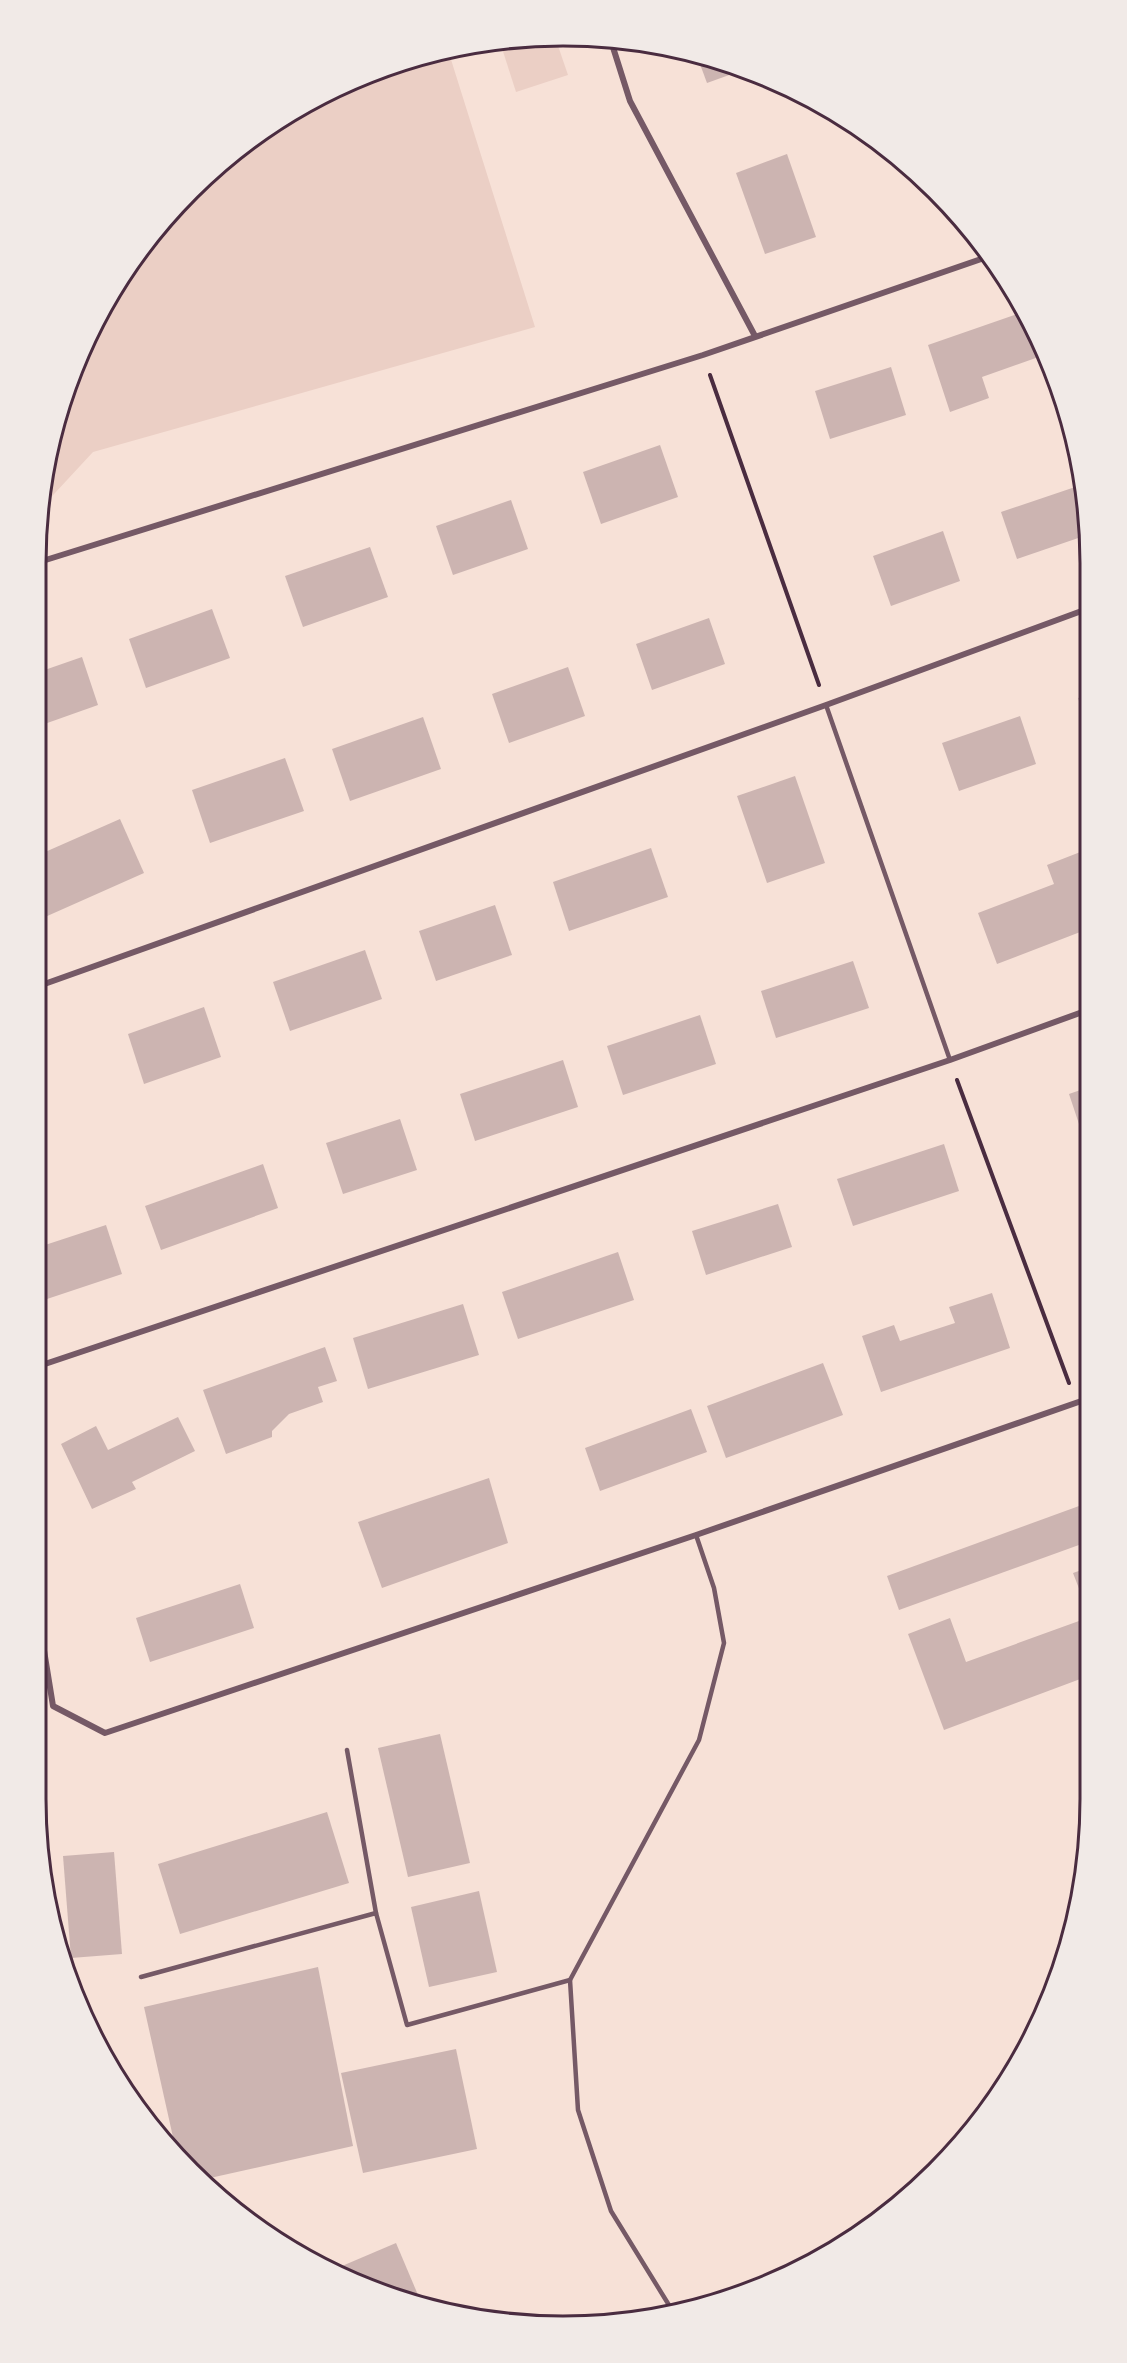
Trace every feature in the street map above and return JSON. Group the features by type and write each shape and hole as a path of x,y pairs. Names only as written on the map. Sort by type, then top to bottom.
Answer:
{"street":[{"path":"614,49 630,101 755,336"},
{"path":"46,560 703,355 981,259"},
{"path":"46,983 826,705 1080,612"},
{"path":"46,1364 950,1060 1080,1013"},
{"path":"46,1663 53,1706 105,1733 696,1535 1080,1402"}],"lane":[{"path":"826,705 950,1060"},
{"path":"669,2306 611,2211 578,2110 570,1980 699,1740 724,1643 714,1588 696,1535"},
{"path":"347,1750 376,1913 407,2025 570,1980"},
{"path":"141,1977 376,1913"}],"path":[{"path":"703,355 826,705"},
{"path":"950,1060 1077,1403"}],"shaded area":[{"path":"558,46 568,75 516,92 503,50"},
{"path":"451,59 535,327 93,452 51,497 64,430 74,397 100,335 134,276 175,223 198,198 249,153 305,116 366,86 397,74"}],"building":[{"path":"700,65 731,74 707,83"},
{"path":"787,154 816,237 765,254 736,173"},
{"path":"1016,314 1037,357 982,377 989,398 950,412 928,345"},
{"path":"891,367 906,415 830,439 815,391"},
{"path":"660,445 678,497 601,524 583,472"},
{"path":"1075,487 1079,538 1017,559 1001,512"},
{"path":"511,500 528,549 453,575 436,526"},
{"path":"943,531 960,581 891,606 873,556"},
{"path":"370,547 388,597 303,627 285,576"},
{"path":"212,609 230,658 146,688 129,639"},
{"path":"709,618 725,664 652,690 636,644"},
{"path":"82,657 98,705 46,723 46,670"},
{"path":"568,667 585,716 509,743 492,694"},
{"path":"1020,716 1036,764 959,791 942,743"},
{"path":"423,717 441,769 350,801 332,749"},
{"path":"285,758 304,811 210,843 192,790"},
{"path":"795,776 825,863 767,883 737,796"},
{"path":"120,819 144,873 46,917 46,852"},
{"path":"651,848 668,897 569,931 553,882"},
{"path":"1080,852 1080,932 997,964 978,913 1054,884 1047,865"},
{"path":"495,905 512,955 436,981 419,931"},
{"path":"365,950 382,999 290,1031 273,982"},
{"path":"853,961 869,1008 776,1038 761,991"},
{"path":"204,1007 221,1057 144,1084 128,1034"},
{"path":"700,1015 716,1064 623,1095 607,1046"},
{"path":"563,1060 578,1107 475,1141 460,1094"},
{"path":"1080,1090 1080,1127 1069,1094"},
{"path":"400,1119 417,1170 343,1194 326,1143"},
{"path":"944,1144 959,1191 853,1226 837,1179"},
{"path":"263,1164 278,1208 161,1250 145,1206"},
{"path":"778,1204 792,1247 706,1275 692,1231"},
{"path":"106,1225 122,1274 46,1299 46,1245"},
{"path":"618,1252 634,1300 518,1339 502,1292"},
{"path":"992,1293 1010,1348 881,1392 862,1336 894,1325 900,1341 955,1323 949,1307"},
{"path":"463,1304 479,1355 368,1389 353,1338"},
{"path":"325,1347 337,1381 318,1387 323,1402 289,1414 272,1431 272,1437 226,1454 203,1390"},
{"path":"823,1363 843,1415 726,1458 707,1406"},
{"path":"691,1409 707,1452 600,1491 585,1448"},
{"path":"178,1417 195,1451 132,1482 136,1489 92,1509 61,1444 96,1426 108,1450"},
{"path":"489,1478 508,1543 382,1588 358,1522"},
{"path":"1080,1506 1080,1545 899,1610 887,1576"},
{"path":"1080,1571 1080,1591 1073,1573"},
{"path":"240,1584 254,1628 150,1662 136,1618"},
{"path":"950,1618 966,1662 1080,1621 1080,1679 944,1730 908,1634"},
{"path":"440,1734 470,1863 408,1877 378,1748"},
{"path":"327,1812 349,1883 180,1934 158,1864"},
{"path":"114,1852 122,1954 72,1958 63,1856"},
{"path":"479,1891 497,1972 429,1987 411,1907"},
{"path":"318,1967 353,2146 212,2178 173,2138 144,2007"},
{"path":"456,2049 477,2149 363,2173 341,2073"},
{"path":"396,2243 418,2295 397,2289 342,2266"}]}
